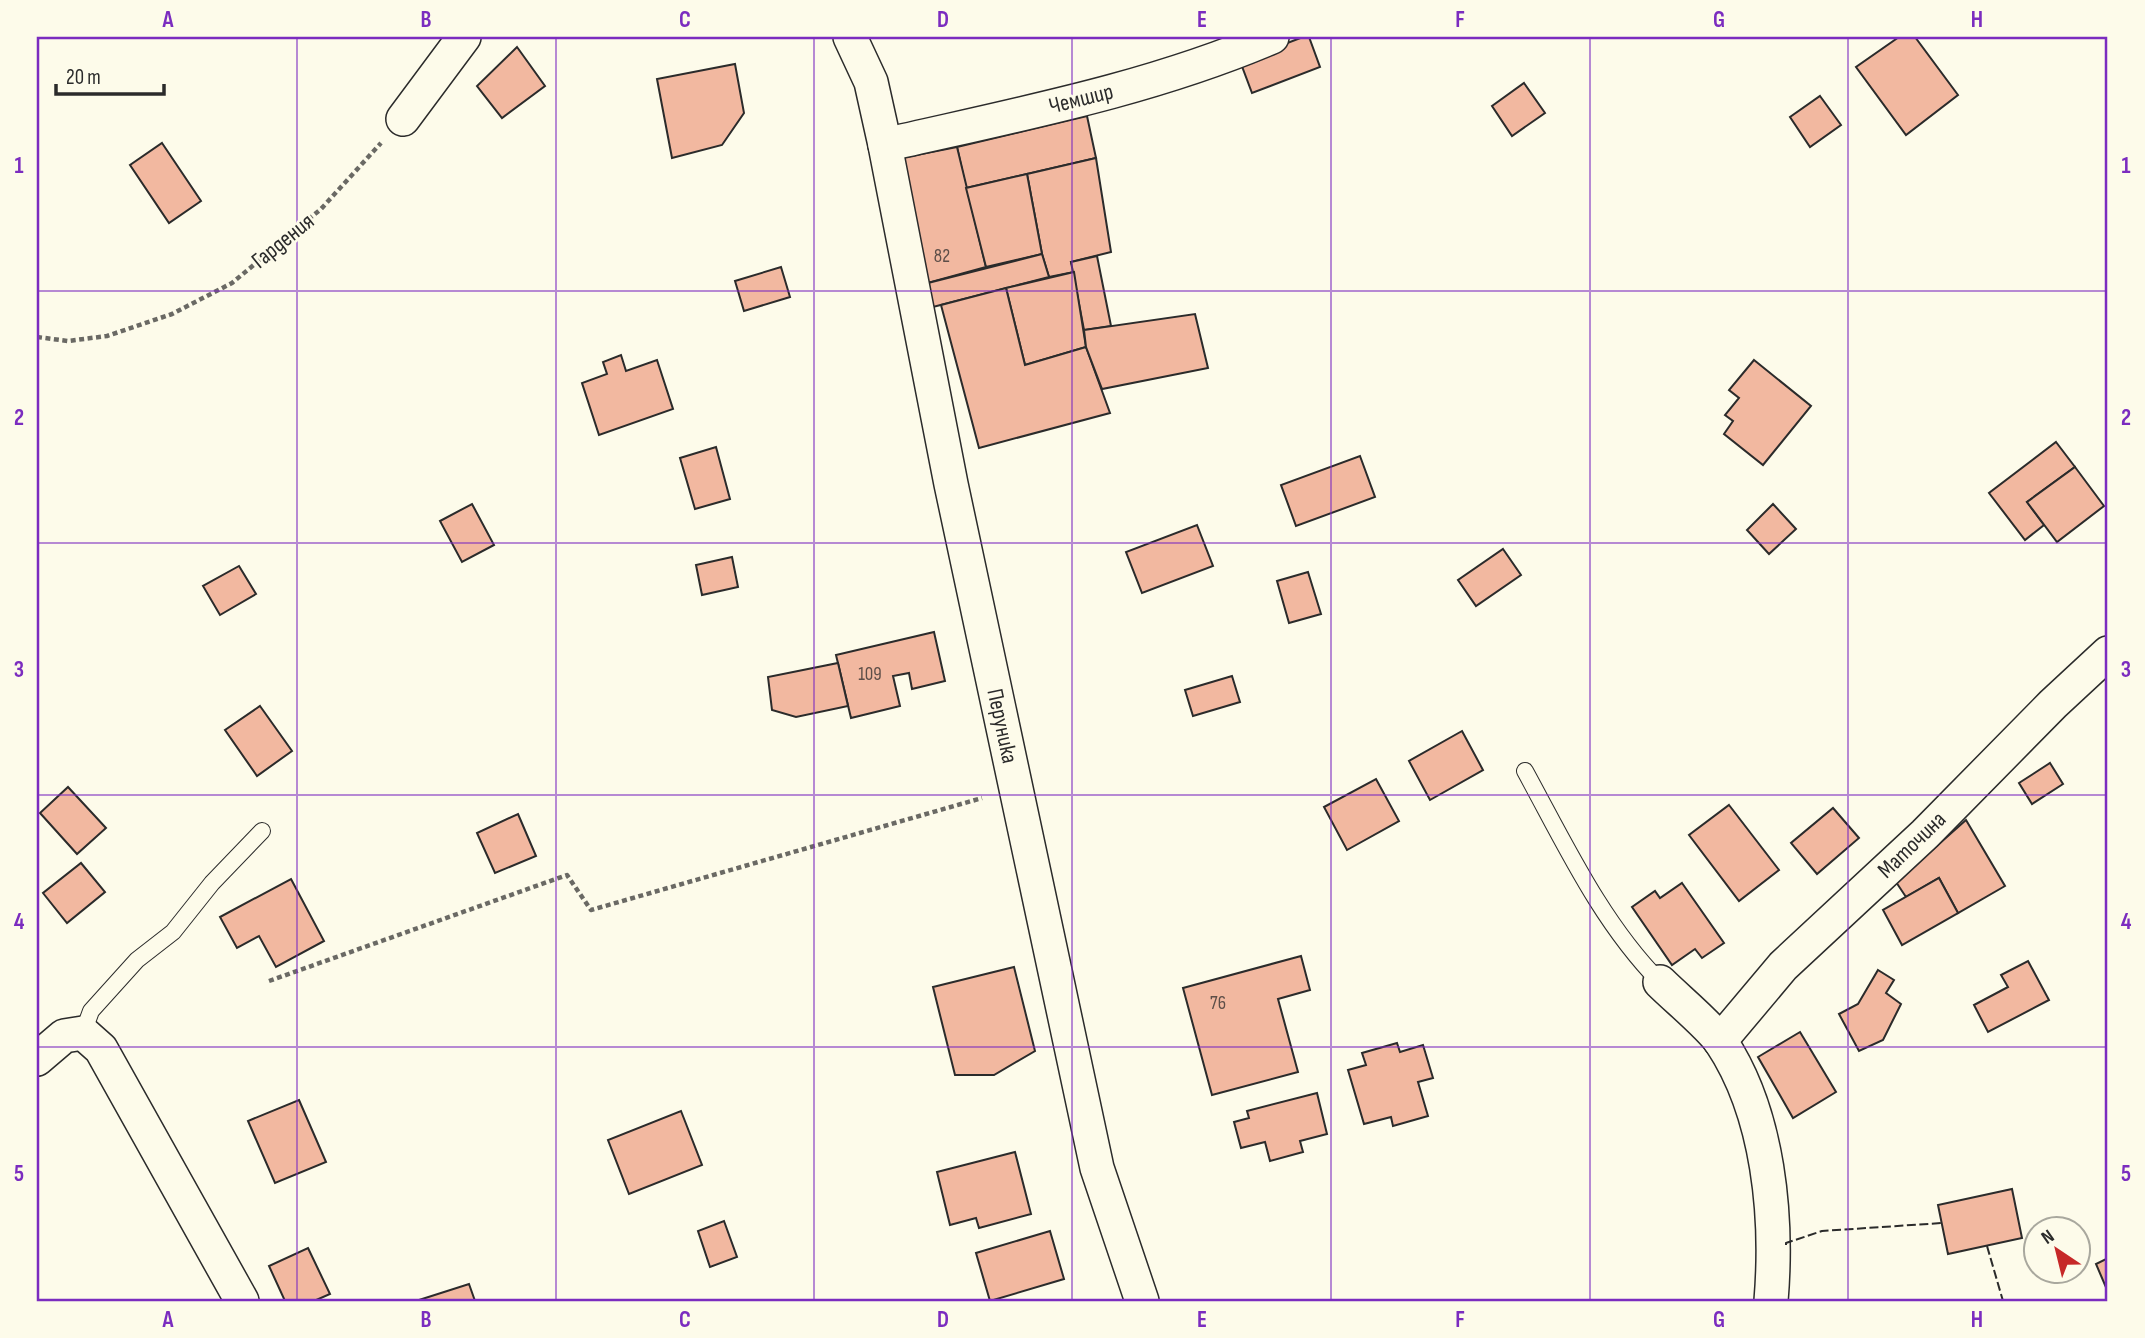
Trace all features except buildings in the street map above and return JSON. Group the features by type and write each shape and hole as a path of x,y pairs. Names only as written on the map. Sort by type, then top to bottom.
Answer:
{"street":[{"path":"403,119 464,37"},
{"name":"Перуника","path":"850,37 871,82 885,145 951,484 1097,1168 1142,1301"},
{"name":"Чемшир","path":"885,145 1105,94 1219,59 1272,37"},
{"name":"Маточина","path":"1720,1041 1783,966 1925,834 2053,704 2108,653"},
{"path":"1660,982 1720,1041 1748,1094 1766,1155 1771,1222 1771,1301"},
{"path":"37,1059 64,1036 83,1033 101,1049 242,1301"}],"lane":[{"path":"1525,771 1594,896 1636,958 1660,982"},
{"path":"83,1033 91,1011 137,960 173,932 212,883 262,831"}],"path":[{"name":"Гардения","path":"37,337 68,341 107,336 172,314 232,283 321,209 403,119"},
{"path":"269,981 567,876 591,910 1015,788"}],"fence":[{"path":"1786,1245 1822,1231 1942,1223"},
{"path":"1987,1246 2003,1301"}]}
